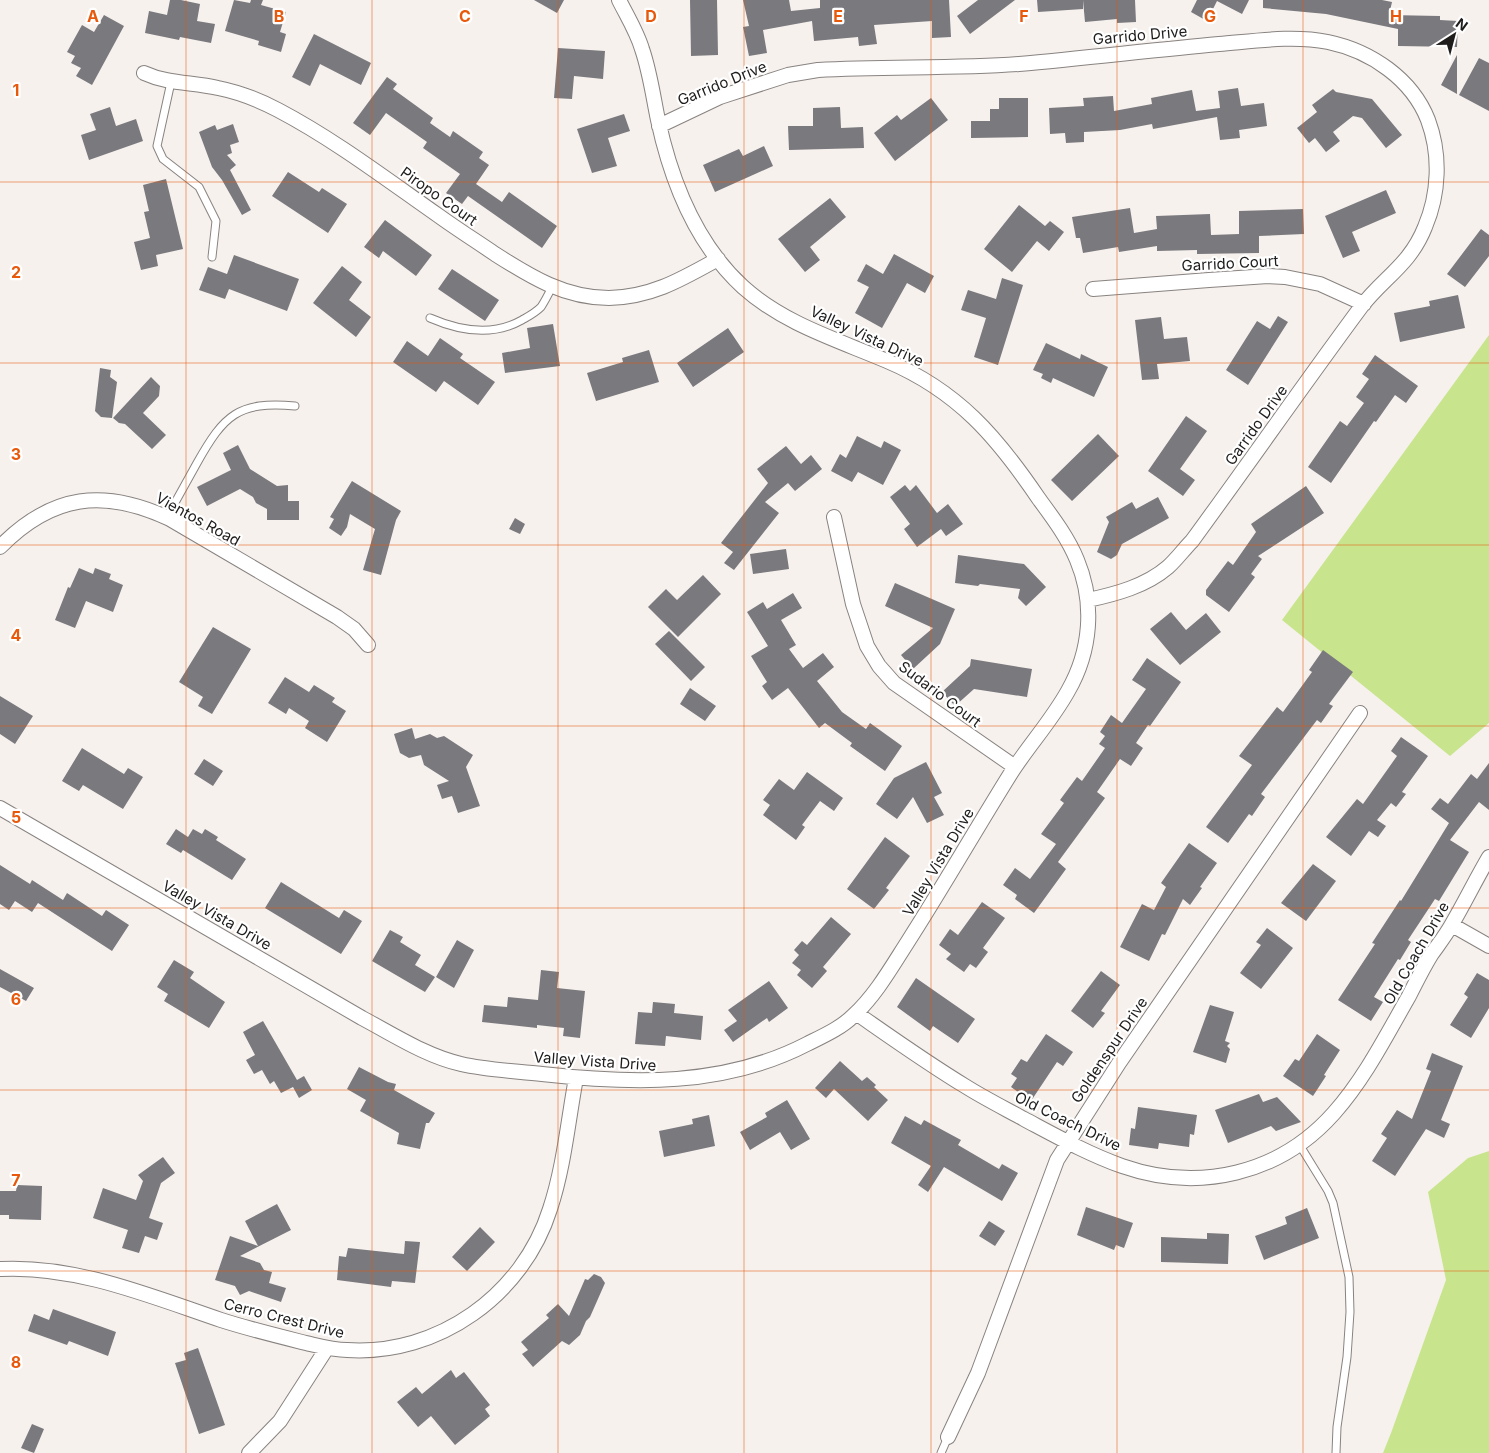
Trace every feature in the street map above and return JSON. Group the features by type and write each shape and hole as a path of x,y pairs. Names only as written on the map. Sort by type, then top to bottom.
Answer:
{"street":[{"name":"Valley Vista Drive","path":"0,808 345,1008 417,1047 462,1064 576,1078 636,1082 685,1079 735,1071 761,1064 822,1037 852,1018 883,980 1015,768 1058,707 1075,678 1086,646 1088,600 1077,561 1057,525 993,436 966,410 916,375 888,361 832,340 775,311 742,286 718,259 695,224 680,193 659,126 642,46 619,0"},
{"name":"Garrido Drive","path":"659,126 720,97 788,75 818,70 1018,64 1123,52 1282,39 1312,39 1343,46 1386,67 1409,88 1424,110 1434,139 1436,154 1434,200 1424,230 1409,256 1364,304 1186,547 1169,566 1151,579 1111,596 1088,600"},
{"name":"Piropo Court","path":"144,73 157,79 232,92 278,110 324,136 459,230 531,277 552,287 593,297 626,297 672,284 718,259"},
{"name":"Garrido Court","path":"1093,289 1268,276 1320,284 1364,304"},
{"name":"Vientos Road","path":"0,547 22,527 36,518 69,504 85,501 114,501 143,507 167,517 346,623 368,645"},
{"name":"Sudario Court","path":"834,517 853,604 867,646 879,666 894,683 1015,768"},
{"name":"Goldenspur Drive","path":"948,1438 978,1373 1057,1160 1119,1062 1360,713"},
{"name":"Old Coach Drive","path":"856,1013 916,1055 967,1087 1068,1142 1131,1168 1170,1176 1194,1177 1243,1172 1264,1165 1299,1144 1334,1113 1362,1076 1431,956 1452,925 1489,857"},
{"path":"1452,925 1489,946"},
{"name":"Cerro Crest Drive","path":"0,1269 36,1269 78,1276 167,1301 285,1338 327,1348 379,1350 420,1341 440,1333 471,1316 508,1283 533,1249 550,1210 576,1078"},
{"path":"249,1453 280,1421 327,1348"}],"lane":[{"path":"172,82 157,146 164,159 199,188 216,221 212,257"},
{"path":"430,318 458,328 491,331 504,329 537,311 552,287"},
{"path":"167,517 212,437 225,420 244,410 269,404 295,406"},
{"path":"1299,1144 1328,1191 1333,1203 1349,1277 1350,1312 1347,1357 1337,1427 1336,1453"},
{"path":"941,1453 948,1438"}],"green space":[{"path":"1489,335 1489,723 1450,756 1282,620"},
{"path":"1489,1151 1489,1453 1383,1453 1446,1280 1428,1192 1468,1158"}],"building":[{"path":"170,0 200,4 197,21 215,24 211,43 180,37 179,40 145,33 149,11 167,15"},
{"path":"234,0 250,3 251,0 263,0 261,5 286,12 280,32 286,34 281,52 258,45 259,41 225,31"},
{"path":"534,0 564,0 557,13"},
{"path":"690,0 717,0 718,55 691,56"},
{"path":"743,0 789,0 791,11 820,8 820,0 949,0 951,37 932,38 932,21 874,25 877,44 859,46 858,37 814,41 812,21 763,30 767,53 749,56 743,27 749,26"},
{"path":"978,0 1015,0 970,34 957,16"},
{"path":"1037,0 1083,0 1083,9 1038,12"},
{"path":"1083,0 1135,0 1136,22 1117,23 1117,19 1085,22"},
{"path":"1197,0 1249,0 1242,14 1217,1 1207,21 1191,12"},
{"path":"1263,0 1382,0 1392,2 1389,15 1440,16 1440,20 1458,21 1457,47 1398,46 1398,29 1326,14 1263,8"},
{"path":"104,15 124,26 92,85 76,76 81,68 71,63 75,56 67,52 82,25 94,32"},
{"path":"314,34 371,63 361,85 320,64 310,86 292,77"},
{"path":"558,48 605,51 603,79 574,76 572,99 554,98"},
{"path":"1457,55 1457,94 1441,85"},
{"path":"1479,58 1489,63 1489,111 1459,95"},
{"path":"387,77 397,84 393,89 433,118 430,123 450,137 453,131 483,152 479,158 489,165 476,184 502,202 509,192 557,226 542,248 468,196 462,204 446,193 460,174 423,148 427,142 386,113 370,135 353,123"},
{"path":"1238,88 1241,106 1264,103 1267,126 1239,130 1240,138 1220,140 1217,117 1153,129 1152,124 1120,130 1084,132 1084,142 1066,143 1065,133 1050,134 1049,108 1084,106 1083,98 1113,96 1114,111 1152,104 1151,98 1192,90 1196,111 1220,108 1218,91"},
{"path":"1333,89 1336,92 1372,99 1402,135 1386,148 1362,118 1353,116 1333,132 1340,141 1326,152 1315,138 1309,143 1297,128 1317,112 1312,105"},
{"path":"931,98 948,120 895,161 874,133 897,115 901,120"},
{"path":"999,98 1028,98 1028,137 971,138 971,121 990,121 990,109 999,109"},
{"path":"110,107 116,126 136,119 143,141 89,160 81,135 96,130 90,114"},
{"path":"840,107 841,128 863,127 864,148 789,150 788,126 813,126 813,108"},
{"path":"624,114 630,131 608,138 617,166 592,173 577,129"},
{"path":"233,124 239,142 230,145 232,153 227,155 236,165 230,170 251,210 242,215 222,180 212,167 199,132 215,125 217,130"},
{"path":"764,146 773,166 715,192 703,165 739,149 743,156"},
{"path":"288,172 319,192 322,188 347,204 328,233 272,196"},
{"path":"166,179 183,249 156,255 158,266 141,270 134,242 150,238 144,212 149,211 143,185"},
{"path":"1386,190 1396,213 1352,232 1360,251 1343,258 1325,216"},
{"path":"830,198 846,217 810,247 820,260 805,272 778,239"},
{"path":"1019,205 1045,226 1050,221 1064,232 1049,251 1037,241 1012,272 984,249"},
{"path":"1130,208 1134,233 1157,229 1156,216 1210,214 1211,235 1239,234 1239,211 1303,209 1304,234 1259,236 1259,253 1197,254 1197,250 1157,251 1157,246 1119,252 1118,247 1083,253 1080,238 1076,238 1072,217"},
{"path":"385,220 432,255 416,276 383,251 379,258 364,247"},
{"path":"1481,229 1489,235 1489,256 1465,287 1447,274"},
{"path":"894,254 934,276 925,293 907,283 882,328 855,313 869,287 857,281 866,264 883,274"},
{"path":"234,255 299,279 287,311 229,289 225,299 199,290 208,267 227,274"},
{"path":"342,266 362,282 349,300 371,317 356,337 313,303"},
{"path":"452,269 499,300 485,321 438,289"},
{"path":"1002,278 1023,285 998,365 974,357 986,318 961,310 968,290 996,299"},
{"path":"1458,295 1465,328 1400,342 1394,313 1430,306 1429,301"},
{"path":"1278,316 1288,322 1248,385 1226,370 1257,321 1270,329"},
{"path":"1161,317 1164,339 1187,337 1190,361 1157,364 1159,379 1142,380 1135,320"},
{"path":"553,324 560,366 505,373 502,353 530,348 527,328"},
{"path":"728,328 744,352 693,387 677,363"},
{"path":"440,338 463,354 460,358 495,382 478,405 444,381 436,392 393,362 407,341 428,356"},
{"path":"1046,343 1080,359 1081,354 1108,367 1094,397 1053,378 1051,383 1041,378 1043,374 1033,370"},
{"path":"649,350 659,382 596,401 587,373 623,362 622,358"},
{"path":"1375,355 1418,386 1406,403 1395,395 1376,422 1374,421 1331,483 1308,467 1340,421 1347,426 1364,403 1356,397 1369,379 1362,374"},
{"path":"100,368 111,370 110,377 117,382 112,418 101,417 95,411"},
{"path":"151,377 160,386 159,396 143,413 166,435 152,449 125,424 119,423 113,418"},
{"path":"1186,416 1207,431 1180,469 1195,480 1183,496 1148,471"},
{"path":"1098,434 1119,456 1072,501 1051,480"},
{"path":"857,436 881,448 884,441 901,450 883,485 858,472 852,482 831,471 840,454 846,458"},
{"path":"238,445 250,469 277,486 288,485 288,501 299,501 299,520 267,520 267,509 256,503 253,497 240,489 207,506 197,487 231,470 223,453"},
{"path":"786,446 801,464 811,455 822,469 795,491 788,483 765,502 779,513 734,570 724,563 733,552 721,543 768,483 757,469"},
{"path":"352,481 401,511 396,520 381,575 363,570 375,529 350,514 347,527 341,536 329,528 334,519 330,517"},
{"path":"905,485 910,491 916,485 937,513 948,504 963,524 946,536 941,529 917,547 904,529 910,524 890,497"},
{"path":"1306,486 1324,513 1258,556 1262,559 1251,574 1255,577 1229,612 1206,595 1206,590 1228,561 1233,565 1256,532 1251,524"},
{"path":"1158,497 1169,518 1122,544 1117,555 1111,559 1097,552 1109,522 1106,517 1132,502 1136,509"},
{"path":"515,518 525,524 520,534 509,529"},
{"path":"786,549 789,569 753,574 750,554"},
{"path":"958,555 1024,564 1046,587 1026,606 1018,598 1020,589 955,583"},
{"path":"79,568 93,574 95,568 111,574 109,579 123,585 113,612 86,601 75,628 55,620 68,587 70,588"},
{"path":"703,575 721,594 678,637 648,607 666,589 677,600"},
{"path":"895,583 955,609 940,644 913,669 901,655 933,628 885,606"},
{"path":"793,593 802,608 781,620 796,645 789,649 803,668 823,653 834,667 817,681 842,712 866,729 870,723 902,746 885,771 850,746 852,743 825,723 819,728 788,688 772,700 762,686 767,682 751,656 768,646 747,612 763,602 767,609"},
{"path":"1171,612 1186,630 1206,613 1221,632 1180,665 1150,629"},
{"path":"213,627 251,649 212,714 198,706 203,697 179,682"},
{"path":"669,631 705,667 691,681 655,644"},
{"path":"1323,650 1353,672 1329,704 1333,706 1321,723 1317,720 1261,794 1265,797 1252,816 1249,814 1228,843 1206,827 1252,765 1239,756 1277,707 1283,712 1312,672 1309,670"},
{"path":"1147,658 1181,682 1136,743 1143,748 1131,766 1120,759 1097,792 1105,798 1058,862 1066,869 1034,913 1015,899 1017,895 1003,885 1015,868 1030,879 1056,844 1041,834 1064,803 1060,800 1077,777 1082,781 1105,748 1099,744 1105,736 1100,732 1111,715 1122,723 1146,689 1132,680"},
{"path":"971,659 1032,669 1027,697 974,689 955,706 942,692 970,666"},
{"path":"285,677 309,692 314,685 335,698 332,702 346,711 327,742 305,728 309,721 289,708 286,714 268,703"},
{"path":"690,688 716,706 705,721 680,704"},
{"path":"0,696 33,716 15,744 0,734"},
{"path":"412,728 415,739 430,734 437,738 444,736 473,755 466,767 480,806 458,813 452,796 442,799 437,785 449,781 424,765 421,755 409,758 400,753 394,734"},
{"path":"1401,737 1428,756 1402,792 1406,794 1396,807 1391,803 1377,820 1386,826 1378,837 1369,831 1351,856 1326,837 1357,799 1363,804 1397,756 1391,751"},
{"path":"82,748 124,774 128,768 143,777 123,809 83,785 79,791 62,781"},
{"path":"204,759 223,771 213,786 194,774"},
{"path":"926,762 942,793 934,797 944,815 927,823 913,797 897,819 876,804 894,778"},
{"path":"1489,763 1489,810 1479,802 1450,840 1469,852 1439,901 1435,899 1408,940 1411,942 1374,997 1383,1002 1371,1021 1338,1000 1375,944 1372,943 1401,901 1449,823 1431,809 1440,798 1448,804 1471,774 1477,779"},
{"path":"807,772 843,798 834,811 820,801 802,825 805,827 796,840 763,815 770,805 763,800 779,779 794,790"},
{"path":"176,829 188,837 193,829 202,834 205,829 218,837 216,840 246,859 232,880 183,850 181,853 166,844"},
{"path":"885,837 910,856 886,888 889,890 874,909 847,889"},
{"path":"1189,843 1217,863 1200,887 1202,888 1190,905 1183,899 1165,935 1162,934 1149,961 1120,947 1142,904 1154,910 1166,887 1161,883"},
{"path":"1313,864 1336,881 1306,921 1281,903"},
{"path":"0,865 30,884 32,880 63,900 67,893 102,916 106,910 129,925 112,951 38,903 32,912 15,901 9,910 0,904"},
{"path":"281,882 339,918 344,910 362,921 341,954 265,908"},
{"path":"982,902 1005,918 983,948 988,952 976,968 970,964 964,972 946,959 951,954 939,945 950,929 958,935"},
{"path":"831,917 851,934 823,967 827,971 812,988 797,975 801,970 792,963 799,955 794,950 802,941 807,945"},
{"path":"1267,928 1293,948 1261,989 1240,973 1261,945 1256,942"},
{"path":"390,930 403,937 400,942 421,955 415,965 435,977 425,992 372,961"},
{"path":"457,940 474,950 454,988 436,977"},
{"path":"174,960 194,972 190,978 225,1002 209,1028 164,1001 168,994 157,987"},
{"path":"0,969 34,988 26,1001 0,987"},
{"path":"541,970 559,972 557,988 585,991 580,1038 563,1036 564,1028 537,1025 537,1028 482,1022 484,1005 507,1007 508,997 538,1000"},
{"path":"1101,971 1120,985 1101,1011 1105,1013 1093,1028 1071,1011"},
{"path":"1477,973 1489,980 1489,1008 1471,1038 1450,1025 1468,997 1464,994"},
{"path":"916,978 975,1019 958,1043 933,1026 930,1031 897,1007"},
{"path":"769,981 788,1008 769,1022 767,1018 733,1042 724,1030 737,1021 728,1010"},
{"path":"653,1002 675,1004 674,1013 703,1016 701,1040 666,1036 665,1046 635,1044 638,1012 652,1013"},
{"path":"1210,1005 1234,1012 1225,1041 1230,1043 1227,1046 1230,1049 1226,1063 1193,1052"},
{"path":"263,1021 297,1080 304,1076 312,1090 299,1098 293,1087 281,1093 274,1081 270,1084 262,1070 254,1074 246,1060 255,1055 243,1032"},
{"path":"1046,1034 1073,1052 1063,1066 1057,1062 1031,1101 1011,1087 1017,1078 1011,1074 1021,1059 1027,1062"},
{"path":"1317,1034 1340,1050 1313,1096 1283,1076 1295,1059 1299,1061"},
{"path":"1432,1053 1463,1066 1441,1120 1450,1124 1444,1138 1426,1129 1395,1176 1372,1161 1387,1138 1381,1134 1397,1110 1412,1119 1431,1071 1426,1069"},
{"path":"840,1061 862,1081 867,1077 876,1085 874,1087 888,1100 868,1121 834,1089 826,1098 815,1088"},
{"path":"359,1067 388,1082 396,1084 394,1090 435,1113 429,1123 426,1123 420,1149 397,1144 399,1133 360,1111 366,1100 347,1089"},
{"path":"1259,1094 1263,1102 1277,1097 1301,1122 1276,1131 1271,1126 1228,1143 1215,1110"},
{"path":"787,1100 810,1139 791,1150 780,1132 750,1150 740,1132 767,1117 765,1113"},
{"path":"1138,1107 1197,1115 1194,1135 1190,1134 1189,1147 1159,1143 1158,1149 1129,1145 1131,1128 1135,1129"},
{"path":"709,1115 715,1146 664,1157 659,1131 693,1124 692,1119"},
{"path":"905,1116 921,1125 924,1120 961,1140 958,1145 999,1169 1002,1164 1018,1173 1002,1201 944,1167 928,1192 918,1185 931,1166 891,1143"},
{"path":"163,1157 175,1173 161,1183 149,1218 163,1223 157,1240 145,1236 139,1253 122,1248 128,1230 93,1218 103,1188 136,1200 143,1181 138,1175"},
{"path":"17,1185 42,1186 41,1220 9,1219 9,1215 0,1215 0,1191 16,1191"},
{"path":"277,1204 291,1230 240,1256 260,1263 264,1270 272,1272 269,1283 286,1288 281,1302 249,1291 240,1295 235,1286 215,1280 230,1236 258,1246 245,1221"},
{"path":"1086,1207 1133,1223 1124,1248 1116,1245 1114,1250 1077,1235"},
{"path":"1307,1208 1319,1238 1264,1260 1255,1236 1287,1224 1285,1217"},
{"path":"989,1221 1005,1231 995,1246 979,1236"},
{"path":"480,1227 495,1242 467,1271 452,1257"},
{"path":"1207,1233 1229,1234 1228,1264 1161,1262 1161,1237 1207,1239"},
{"path":"405,1241 420,1242 415,1283 392,1281 391,1287 337,1280 339,1256 346,1257 348,1248 404,1254"},
{"path":"594,1274 601,1277 605,1283 580,1335 569,1345 562,1341 533,1367 522,1354 528,1350 521,1342 549,1318 546,1315 558,1304 569,1316 585,1279 588,1280"},
{"path":"53,1309 116,1332 108,1356 69,1341 67,1345 28,1331 34,1314 49,1320"},
{"path":"198,1348 225,1425 199,1434 175,1363 186,1360 184,1353"},
{"path":"451,1370 456,1378 464,1372 490,1405 485,1409 490,1416 455,1445 431,1416 418,1427 397,1402 416,1387 422,1394"},
{"path":"32,1424 44,1429 34,1453 21,1448"}]}
